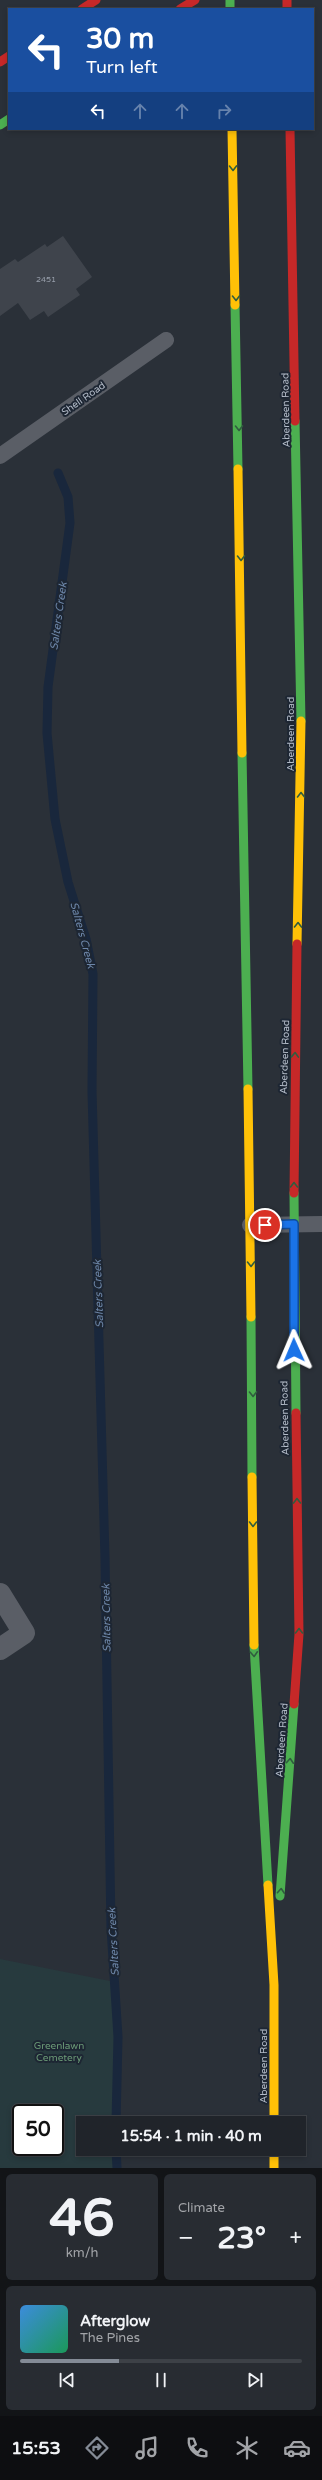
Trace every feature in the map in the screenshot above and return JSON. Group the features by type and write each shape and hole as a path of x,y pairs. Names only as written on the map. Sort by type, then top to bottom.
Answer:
{"main road":[{"path":"84,8 96,0"},
{"path":"182,8 194,0"},
{"name":"Aberdeen Road","path":"232,130 250,1225 254,1636 274,1985 274,2116"},
{"name":"Aberdeen Road","path":"274,1985 299,1634 293,1119 301,721 290,130"},
{"path":"274,2156 274,2168"}],"street":[{"path":"0,1594 24,1633 0,1649"}],"lane":[{"name":"Shell Road","path":"0,456 166,340"},
{"path":"250,1225 322,1224"}],"green space":[{"name":"Greenlawn Cemetery","path":"0,1959 115,1982 118,2037 116,2116 76,2116 76,2156 116,2156 117,2168 0,2168"}],"building":[{"path":"63,236 92,277 76,289 80,295 48,317 44,311 30,320 18,303 0,316 0,269 15,259 18,262 45,244 47,247"}],"waterway":[{"name":"Salters Creek","path":"58,473 68,497 70,523 48,687 47,733 55,819 68,882 86,939 93,974 92,1091 105,1558 111,1928 118,2037 116,2116"},
{"name":"Salters Creek","path":"116,2156 117,2168"}],"traffic: fast":[{"path":"230,0 230,8"},
{"path":"0,125 8,120"},
{"path":"235,305 238,469"},
{"path":"295,421 301,721"},
{"path":"242,753 248,1089"},
{"path":"294,1193 296,1413"},
{"path":"251,1317 252,1477"},
{"path":"254,1645 268,1885"},
{"path":"280,1896 294,1704"}],"traffic: slow":[{"path":"232,130 235,305"},
{"path":"238,469 242,753"},
{"path":"297,944 301,721"},
{"path":"248,1089 251,1317"},
{"path":"252,1477 254,1645"},
{"path":"268,1885 274,1985 274,2116"},
{"path":"274,2156 274,2168"}],"traffic: jam":[{"path":"84,8 96,0"},
{"path":"182,8 195,0"},
{"path":"287,0 287,8"},
{"path":"0,62 8,57"},
{"path":"290,130 295,421"},
{"path":"294,1193 297,944"},
{"path":"294,1704 299,1634 296,1413"}],"route":[{"path":"265,1225 294,1224 294,1350"}]}
